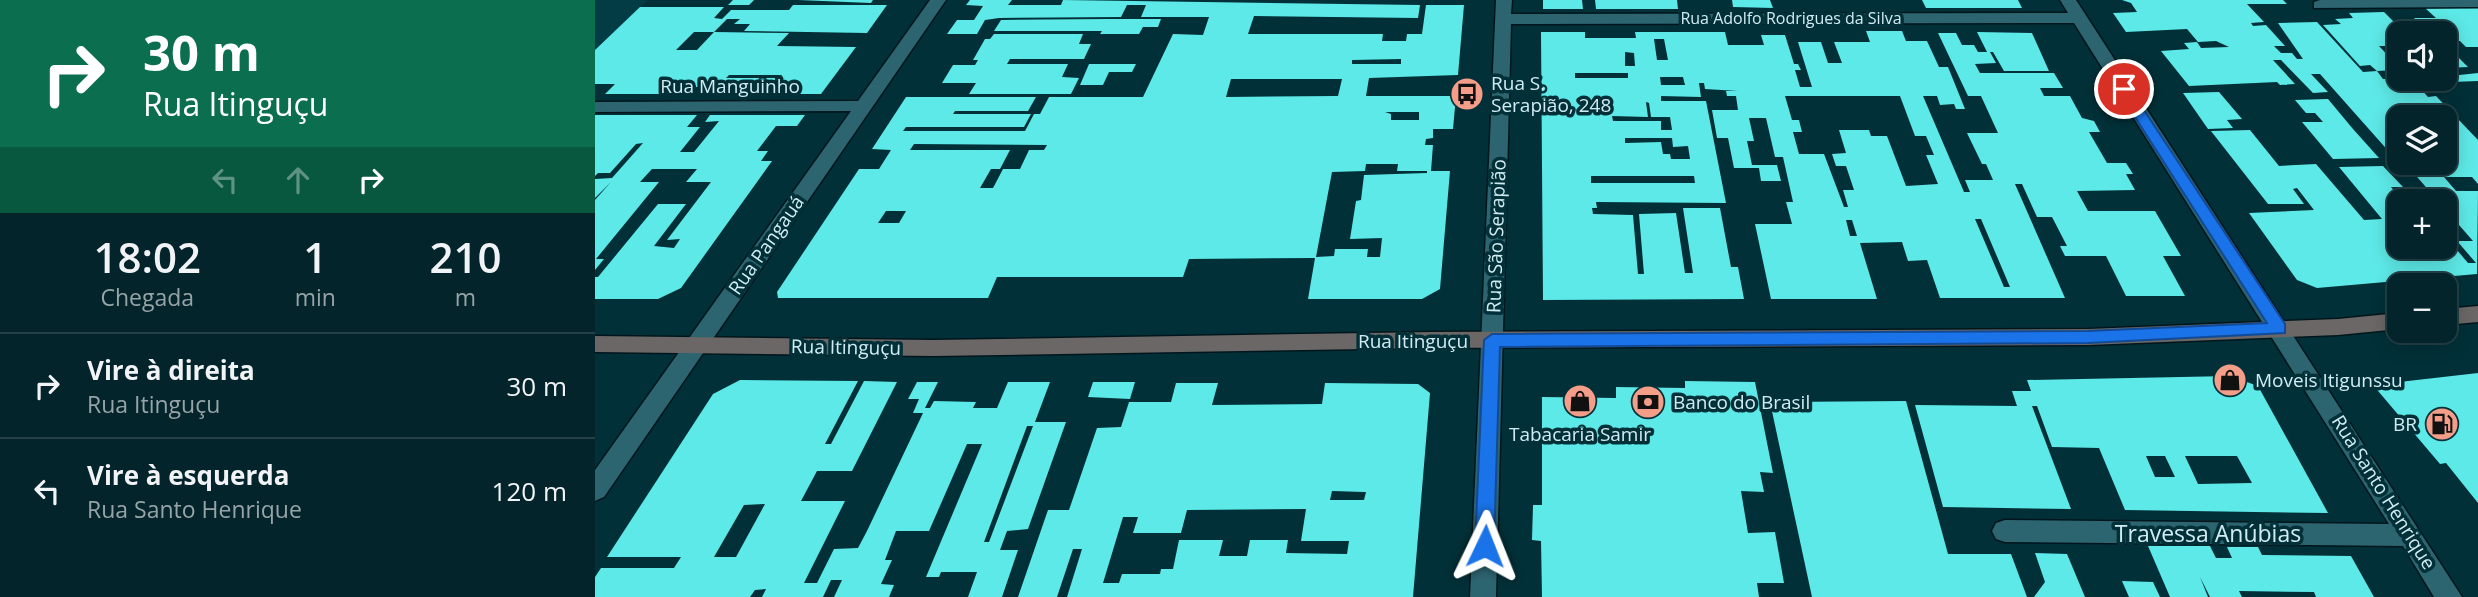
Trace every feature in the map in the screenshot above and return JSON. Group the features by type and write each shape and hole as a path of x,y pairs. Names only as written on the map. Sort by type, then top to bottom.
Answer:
{"main road":[{"path":"2457,316 2478,314"},
{"name":"Rua Itinguçu","path":"595,344 933,348 1492,340 2088,337 2387,322"}],"street":[{"name":"Rua Pangauá","path":"595,490 938,0"},
{"path":"2320,5 2478,2"},
{"name":"Rua Adolfo Rodrigues da Silva","path":"1504,9 2074,9"},
{"name":"Rua São Serapião","path":"1483,597 1504,9"},
{"name":"Rua Santo Henrique","path":"2074,9 2449,597"},
{"name":"Rua Manguinho","path":"595,107 864,106"},
{"name":"Travessa Anúbias","path":"2005,531 2410,535"}],"shaded area":[{"path":"595,0 648,0 595,50"}],"building":[{"path":"733,0 754,0 749,5 728,5"},
{"path":"798,0 873,0 871,3"},
{"path":"970,0 1012,0 1008,5 1061,5 1063,0 1420,5 1418,18 1254,16 1248,34 1383,34 1382,41 1406,41 1407,34 1422,34 1426,5 1464,5 1458,75 1369,78 1366,96 1456,96 1453,129 1433,129 1433,138 1426,139 1425,145 1433,145 1431,171 1450,171 1440,289 1422,299 1308,299 1315,258 1189,259 1183,277 997,277 988,298 778,298 777,292 859,169 879,169 891,150 872,149 906,97 1036,97 1028,111 955,111 953,114 1031,114 1024,127 906,127 903,131 1025,131 1034,114 1040,114 1049,97 1143,97 1173,34 1203,35 1209,17 1141,17 1146,5 1127,5 1121,17 999,18 985,20 977,34 947,34 957,20 974,20 983,6 966,5","holes":["1401,59 1401,64 1352,64 1352,60","1231,79 1342,79 1338,96 1226,97","1385,112 1419,112 1419,120 1391,120 1391,114","914,144 1047,145 1044,150 1029,150 1020,169 1003,169 993,188 980,188 991,169 1000,169 1010,150 910,150","1366,164 1398,164 1397,171 1427,171 1364,175 1361,200 1356,201 1350,239 1382,238 1380,257 1367,257 1368,249 1335,249 1334,256 1316,257 1332,172 1365,171","886,211 906,211 899,223 878,223"]},
{"path":"1543,0 1582,0 1583,9 1543,9"},
{"path":"1595,0 1677,0 1678,9 1596,9"},
{"path":"1732,0 1770,0 1773,8 1733,7"},
{"path":"1922,0 2018,0 2022,8 1926,8"},
{"path":"2122,0 2283,0 2287,4 2247,4 2264,22 2251,23 2253,26 2266,25 2285,46 2274,46 2281,53 2292,53 2297,59 2303,59 2278,23 2317,22 2363,72 2377,71 2383,79 2387,79 2387,91 2423,91 2428,97 2436,96 2445,105 2387,105 2387,149 2320,74 2311,74 2328,92 2313,93 2281,60 2273,60 2295,84 2280,85 2277,82 2189,86 2161,51 2189,49 2184,43 2197,42 2201,48 2229,47 2216,41 2198,42 2187,29 2126,32 2113,13 2137,12 2131,3"},
{"path":"793,5 887,5 867,33 744,31 750,24 734,24 740,19 727,19 714,32 789,33 777,46 856,47 821,94 712,94 718,87 686,87 680,94 605,94 615,84 595,84 595,50 640,7 724,7 714,18 722,19 731,10 789,10","holes":["694,32 714,32 697,50 676,50","729,75 782,75 780,78 726,78"]},
{"path":"2478,7 2478,47 2466,47 2457,41 2457,21 2417,21 2414,18 2436,18 2425,8"},
{"path":"2384,12 2393,21 2387,21 2387,46 2379,46 2387,54 2387,71 2377,71 2370,65 2360,66 2323,25 2341,24 2335,19 2353,18 2349,13"},
{"path":"1161,19 1158,27 1143,27 1139,34 1100,34 1102,31 994,31 1001,20"},
{"path":"1866,31 1902,31 1906,41 1927,41 1939,67 1948,67 1965,109 1956,109 1954,104 1940,105 1937,96 1923,96 1964,192 1970,192 1965,180 1993,180 1967,133 1998,133 1981,96 1968,96 1938,33 1956,33 1962,45 1974,45 1978,52 1987,52 1977,32 2032,33 2049,71 2004,71 1993,52 1990,52 1996,63 1975,64 1980,73 2054,73 2063,88 2040,88 2044,96 2070,96 2082,118 2094,121 2100,132 2089,132 2107,163 2126,163 2133,174 2126,174 2135,190 2077,191 2088,211 2155,211 2181,256 2163,256 2185,296 2126,296 2106,256 2065,256 2060,246 2067,246 2052,217 2037,217 2022,184 2015,184 2065,298 1940,298 1927,260 1908,261 1902,242 1860,243 1877,299 1771,299 1755,224 1792,224 1786,202 1793,202 1783,157 1775,157 1766,118 1749,118 1754,141 1747,141 1752,165 1777,165 1781,181 1761,181 1759,168 1734,168 1728,138 1717,138 1712,110 1738,110 1736,96 1727,96 1726,91 1738,91 1705,89 1704,83 1699,83 1701,97 1661,96 1661,101 1706,101 1726,203 1596,202 1597,208 1592,208 1593,214 1633,215 1638,274 1644,274 1639,214 1676,213 1685,273 1693,273 1683,208 1720,208 1731,267 1738,267 1744,299 1543,300 1541,32 1585,32 1585,38 1636,38 1635,32 1725,32 1728,45 1764,45 1761,35 1785,35 1794,64 1798,64 1801,70 1795,70 1800,87 1812,87 1798,42 1821,42 1828,63 1842,63 1834,42 1870,42","holes":["1654,39 1664,39 1668,60 1657,60","1625,52 1634,53 1635,66 1625,66","1575,73 1628,73 1628,78 1575,78","1660,77 1683,77 1685,85 1661,85","1785,96 1900,96 1915,136 1926,136 1934,155 1926,155 1938,184 1906,186 1887,136 1871,136 1869,130 1839,130 1846,153 1832,154 1836,166 1846,166 1854,190 1843,190 1848,207 1844,207 1824,154 1799,154 1793,132 1802,132 1799,120 1792,120","1646,102 1649,103 1651,117 1670,117 1672,130 1661,130 1661,121 1613,121 1612,116 1648,117","1625,138 1672,138 1673,147 1688,146 1690,159 1671,159 1670,154 1663,154 1661,142 1625,143","1591,176 1694,176 1695,183 1591,183","1975,219 1981,219 2010,287 2004,287","1846,220 1852,220 1857,236 1850,236"]},
{"path":"994,34 1083,34 1079,44 1091,44 1084,59 1010,59 1007,64 1068,64 1062,77 1079,78 1071,94 969,94 976,83 942,83 953,65 975,65 978,60 973,60 985,39 990,39"},
{"path":"2457,58 2459,58 2468,67 2457,67"},
{"path":"1089,64 1136,64 1132,72 1109,72 1103,85 1080,85"},
{"path":"2478,73 2478,81 2457,82 2457,75"},
{"path":"2219,92 2242,119 2227,120 2233,128 2208,129 2183,93"},
{"path":"2328,99 2379,158 2333,159 2302,122 2323,122 2315,113 2306,113 2295,100"},
{"path":"595,115 697,115 687,127 700,127 680,152 694,152 719,121 705,122 710,115 805,115 797,126 776,126 757,151 768,151 761,161 772,161 681,288 658,299 595,299 595,277 598,277 658,204 686,204 654,246 674,248 680,239 667,240 711,182 686,182 697,169 652,169 640,182 659,182 596,259 604,259 595,270 595,200 611,182 595,198 595,179 612,178 643,143 636,144 610,173 598,173 595,176"},
{"path":"2457,118 2478,140 2478,184 2472,177 2444,177 2454,189 2428,189 2415,175 2457,175"},
{"path":"2250,130 2279,166 2316,164 2364,220 2382,219 2339,167 2383,166 2387,175 2392,175 2403,187 2387,189 2387,259 2457,259 2457,250 2468,263 2476,263 2457,241 2473,241 2457,223 2457,191 2478,191 2477,274 2387,273 2387,282 2317,288 2297,280 2249,213 2314,210 2297,188 2293,189 2304,204 2268,204 2211,131"},
{"name":"BR","path":"2478,373 2478,503 2446,463 2440,464 2373,385"},
{"path":"2230,376 2258,386 2328,513 2125,510 2099,448 2052,447 2037,406 2032,406 2071,509 1943,507 1915,405 2017,406 2012,391 2031,391 2027,380","holes":["2146,456 2165,456 2175,477 2155,477","2185,456 2237,456 2252,483 2198,484"]},
{"path":"740,380 858,381 825,444 831,444 864,381 897,382 852,471 817,471 801,501 845,501 804,583 817,583 834,549 858,548 923,413 913,413 919,399 908,399 917,382 938,382 925,408 930,408 934,401 976,402 973,408 997,408 1008,382 1050,382 1035,422 1066,422 1028,529 1007,531 1000,550 1018,550 1002,597 968,597 977,572 941,572 939,577 926,577 982,444 967,444 929,531 896,531 885,560 892,560 881,584 894,585 889,597 834,597 842,580 831,580 823,597 762,597 766,589 755,590 750,597 595,597 595,577 601,568 674,568 681,557 607,557 713,394","holes":["1027,426 1033,426 989,542 984,542","765,504 736,557 714,557 744,505"]},
{"path":"1685,381 1755,382 1773,473 1760,472 1764,492 1741,491 1748,533 1775,532 1784,583 1757,583 1759,597 1542,597 1541,541 1532,540 1533,505 1542,505 1542,397 1616,398 1616,387 1685,388"},
{"path":"1093,382 1135,382 1130,399 1088,397"},
{"path":"1176,383 1218,383 1212,405 1322,404 1325,383 1418,384 1430,393 1413,597 1067,597 1082,549 1073,549 1057,597 1018,597 1048,510 1069,510 1097,428 1121,427 1129,402 1171,402","holes":["1332,491 1364,492 1366,492 1364,500 1330,500","1306,509 1301,541 1349,541 1347,554 1286,553 1288,540 1250,540 1247,556 1219,556 1223,540 1179,540 1173,569 1161,569 1160,574 1122,574 1119,583 1103,583 1123,517 1138,517 1133,533 1181,533 1187,510"]},
{"path":"1906,401 1948,554 2011,554 2027,597 1812,597 1770,402"},
{"path":"2148,546 2210,546 2216,558 2232,558 2227,547 2258,547 2262,555 2351,556 2374,597 2316,597 2314,592 2239,591 2242,597 2210,597 2200,577 2208,597 2170,597"},
{"path":"2035,553 2067,554 2085,597 2034,597 2045,582"},
{"path":"2122,581 2153,582 2160,597 2129,597"}],"place":[{"name":"Rua S. Serapião, 248","path":"1467,94"},
{"name":"Moveis Itigunssu","path":"2230,380"},
{"name":"Tabacaria Samir","path":"1580,401"},
{"name":"Banco do Brasil","path":"1648,402"},
{"name":"BR","path":"2442,424"}],"route":[{"path":"1485,546 1492,340 2088,337 2279,329 2213,231 2124,89"}]}
